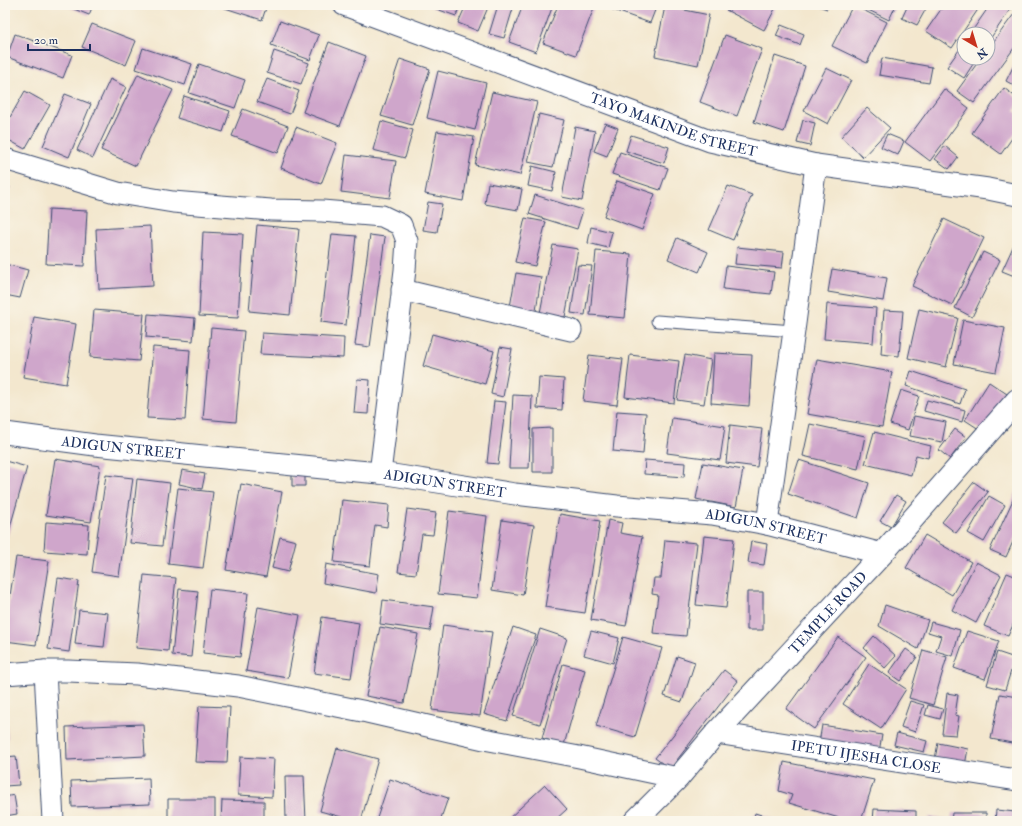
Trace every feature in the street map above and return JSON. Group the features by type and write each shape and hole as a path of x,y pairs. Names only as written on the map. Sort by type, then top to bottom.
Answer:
{"street":[{"name":"TAYO MAKINDE STREET","path":"353,6 710,141 816,165 988,189 1017,195"},
{"path":"5,159 118,193 173,202 271,210 322,211 382,216 401,226 407,241 380,473"},
{"path":"767,524 816,165"},
{"path":"402,290 571,330"},
{"name":"TEMPLE ROAD","path":"635,821 678,778 716,733 882,554 1017,400"},
{"name":"ADIGUN STREET","path":"5,433 95,445 380,473 515,494 617,506 712,514 767,524 882,554"},
{"path":"45,671 52,821"},
{"path":"5,674 45,671 137,674 238,686 367,712 484,738 579,756 678,778"},
{"name":"IPETU IJESHA CLOSE","path":"716,733 1017,780"}],"lane":[{"path":"657,321 794,331"}],"building":[{"path":"64,5 93,5 89,15"},
{"path":"222,5 267,5 262,20 222,7"},
{"path":"431,5 460,5 456,16 431,7"},
{"path":"466,5 489,5 478,31 458,23"},
{"path":"498,5 514,5 504,38 489,34"},
{"path":"523,5 553,5 536,52 509,42"},
{"path":"558,5 595,5 576,55 543,43"},
{"path":"605,5 657,5 650,23 605,7"},
{"path":"728,5 777,5 764,30 726,10"},
{"path":"816,5 829,5 827,9"},
{"path":"853,5 887,22 867,63 832,46"},
{"path":"858,5 896,5 889,20"},
{"path":"908,5 928,5 917,25 902,18"},
{"path":"944,5 981,5 967,26 956,26 956,42 952,48 926,31"},
{"path":"990,5 1013,5 996,30 996,26 976,26"},
{"path":"665,6 709,15 698,65 655,56"},
{"path":"1017,10 1017,44 974,103 957,91 975,66 996,66 996,38"},
{"path":"280,21 319,35 310,60 271,45"},
{"path":"92,24 136,41 126,65 82,47"},
{"path":"781,25 804,34 800,45 776,36"},
{"path":"15,34 72,55 63,78 7,57"},
{"path":"725,35 762,49 737,116 700,102"},
{"path":"329,42 366,56 340,126 303,112"},
{"path":"143,48 192,64 185,85 136,69"},
{"path":"274,51 309,63 301,84 267,73"},
{"path":"956,54 956,66 972,66 964,78 947,67"},
{"path":"775,56 805,66 784,132 754,122"},
{"path":"882,58 932,67 929,83 879,75"},
{"path":"400,59 430,69 412,125 381,116"},
{"path":"1017,59 1017,87 1006,81"},
{"path":"199,64 245,80 235,108 189,93"},
{"path":"826,68 851,80 828,124 804,111"},
{"path":"438,71 486,83 475,130 427,118"},
{"path":"138,74 173,90 136,166 101,150"},
{"path":"110,79 126,87 93,158 77,150"},
{"path":"267,79 299,91 290,114 257,102"},
{"path":"1004,88 1017,98 1017,106 1014,111 1017,113 1017,131 1001,154 972,133"},
{"path":"944,89 969,108 930,161 905,142"},
{"path":"25,91 50,105 25,149 5,138 5,126"},
{"path":"492,92 537,102 520,175 475,165"},
{"path":"65,94 91,104 69,157 43,146"},
{"path":"184,96 230,111 223,132 177,118"},
{"path":"867,108 890,128 863,157 841,137"},
{"path":"243,109 288,126 278,153 232,136"},
{"path":"539,114 564,120 553,167 528,162"},
{"path":"803,120 815,123 810,146 797,143"},
{"path":"381,121 413,130 405,158 373,150"},
{"path":"605,123 618,128 607,156 594,151"},
{"path":"296,127 337,143 321,184 281,168"},
{"path":"575,127 595,131 582,201 562,197"},
{"path":"437,131 474,137 463,201 425,194"},
{"path":"887,134 904,141 898,155 881,147"},
{"path":"631,135 669,147 664,163 626,151"},
{"path":"945,146 958,157 949,169 935,159"},
{"path":"620,152 668,168 660,190 612,174"},
{"path":"346,155 396,161 390,198 341,192"},
{"path":"532,166 556,172 552,191 528,186"},
{"path":"617,181 655,194 642,230 604,216"},
{"path":"488,183 522,189 518,210 485,204"},
{"path":"5,185 10,187 5,199"},
{"path":"728,186 752,195 733,240 709,230"},
{"path":"535,195 583,210 577,229 529,214"},
{"path":"428,202 442,204 437,232 423,230"},
{"path":"49,209 87,211 84,266 46,264"},
{"path":"525,218 546,222 535,266 515,262"},
{"path":"944,219 984,238 952,305 912,286"},
{"path":"257,225 299,229 290,315 249,311"},
{"path":"150,226 153,286 99,289 96,229"},
{"path":"591,227 612,232 608,248 588,243"},
{"path":"203,232 243,234 238,318 199,316"},
{"path":"332,234 356,236 346,325 321,322"},
{"path":"370,235 385,237 370,347 355,345"},
{"path":"677,238 708,252 699,272 668,259"},
{"path":"1017,238 1017,277 1002,271"},
{"path":"553,245 578,249 565,317 540,313"},
{"path":"737,247 784,252 782,268 735,264"},
{"path":"596,251 631,254 625,318 590,315"},
{"path":"983,252 1000,260 972,317 955,308"},
{"path":"5,264 28,270 20,298 5,295"},
{"path":"578,265 592,266 585,315 571,313"},
{"path":"726,266 774,272 771,294 723,289"},
{"path":"832,269 887,278 883,301 828,292"},
{"path":"516,273 541,277 536,311 510,307"},
{"path":"827,304 876,308 873,343 824,339"},
{"path":"919,309 958,318 946,367 908,358"},
{"path":"94,310 144,314 139,361 90,357"},
{"path":"884,310 903,311 899,356 881,354"},
{"path":"148,314 195,318 193,341 146,337"},
{"path":"34,317 76,324 66,384 23,377"},
{"path":"963,320 1005,328 996,372 954,364"},
{"path":"211,328 244,331 236,422 203,419"},
{"path":"262,333 344,338 343,358 260,354"},
{"path":"432,334 494,351 485,384 423,366"},
{"path":"153,347 190,350 185,420 147,418"},
{"path":"500,347 512,349 503,397 491,394"},
{"path":"714,353 752,355 749,406 711,403"},
{"path":"589,355 623,359 617,405 583,401"},
{"path":"630,355 679,361 674,403 625,397"},
{"path":"685,355 711,360 704,404 677,400"},
{"path":"817,359 892,372 882,427 807,414"},
{"path":"911,371 965,389 960,404 906,386"},
{"path":"539,377 564,379 562,410 537,408"},
{"path":"357,379 370,380 368,414 354,413"},
{"path":"989,382 1007,394 982,431 965,420"},
{"path":"901,390 919,396 908,430 890,424"},
{"path":"513,395 532,396 529,468 509,468"},
{"path":"927,400 965,410 962,422 924,411"},
{"path":"494,401 506,402 498,464 487,463"},
{"path":"617,411 646,413 643,454 613,451"},
{"path":"914,416 946,422 942,442 910,436"},
{"path":"672,418 725,426 720,460 667,453"},
{"path":"810,424 865,436 858,469 803,456"},
{"path":"730,425 762,429 757,467 726,463"},
{"path":"552,428 552,472 533,472 533,429"},
{"path":"955,429 966,437 950,459 939,450"},
{"path":"874,432 931,446 928,458 916,455 911,475 865,464"},
{"path":"55,459 100,466 91,522 46,515"},
{"path":"645,460 685,463 684,477 644,474"},
{"path":"799,460 869,483 858,518 788,494"},
{"path":"5,461 27,467 5,545"},
{"path":"703,463 743,470 736,507 696,499"},
{"path":"182,470 205,474 202,489 179,484"},
{"path":"292,471 305,471 305,486 292,486"},
{"path":"106,475 133,478 119,576 92,572"},
{"path":"137,479 170,483 162,546 130,543"},
{"path":"974,482 988,492 956,533 942,522"},
{"path":"241,484 282,492 266,577 226,570"},
{"path":"178,488 213,492 203,568 168,564"},
{"path":"1017,491 1017,533 1006,557 990,550"},
{"path":"896,495 906,501 891,527 880,521"},
{"path":"989,496 1005,505 984,542 968,533"},
{"path":"342,500 389,505 387,527 375,525 370,566 334,562"},
{"path":"407,509 436,513 433,535 422,534 416,574 398,572"},
{"path":"449,511 487,516 477,598 438,594"},
{"path":"560,514 600,521 585,613 545,607"},
{"path":"502,520 534,525 523,595 492,590"},
{"path":"608,520 622,523 620,533 642,537 626,626 591,620"},
{"path":"46,522 89,525 87,554 44,551"},
{"path":"925,535 971,562 952,595 906,568"},
{"path":"704,536 734,539 726,608 696,605"},
{"path":"280,537 296,541 288,572 272,568"},
{"path":"665,540 697,543 686,636 653,633 658,595 652,594 654,578 661,578"},
{"path":"751,541 767,544 764,565 748,563"},
{"path":"16,557 49,561 36,645 5,641 5,628"},
{"path":"976,562 1001,575 976,623 952,610"},
{"path":"326,564 379,574 376,593 323,583"},
{"path":"1007,573 1017,577 1017,616 1008,636 984,626"},
{"path":"144,575 176,578 168,651 136,648"},
{"path":"58,578 79,581 69,652 48,649"},
{"path":"179,589 198,591 191,657 172,655"},
{"path":"210,589 248,593 240,657 203,653"},
{"path":"747,592 763,592 763,630 747,630"},
{"path":"383,600 434,607 430,631 380,624"},
{"path":"885,605 928,620 918,649 879,626"},
{"path":"258,607 300,615 288,678 246,671"},
{"path":"79,610 108,613 104,647 75,644"},
{"path":"322,617 359,623 351,678 314,673"},
{"path":"931,622 960,630 953,656 936,651 941,636 928,632"},
{"path":"443,625 492,632 480,716 432,710"},
{"path":"380,627 418,634 404,703 366,696"},
{"path":"513,627 536,635 507,721 484,714"},
{"path":"540,629 567,638 540,724 513,716"},
{"path":"591,631 619,638 613,663 584,655"},
{"path":"967,631 999,641 985,679 954,668"},
{"path":"874,636 896,656 885,668 864,648"},
{"path":"623,637 662,648 635,737 596,726"},
{"path":"838,637 866,657 814,729 786,709"},
{"path":"906,649 917,657 900,681 889,673"},
{"path":"923,650 947,657 933,705 909,698"},
{"path":"997,652 1015,658 1005,690 987,685"},
{"path":"677,656 695,662 682,702 664,696"},
{"path":"563,664 585,670 564,745 542,738"},
{"path":"869,664 906,689 881,729 843,704"},
{"path":"724,670 738,681 670,769 655,758"},
{"path":"947,693 958,695 955,715 959,716 956,735 942,734"},
{"path":"1000,694 1017,697 1017,744 991,739"},
{"path":"910,701 924,705 915,732 901,727"},
{"path":"928,705 943,709 940,719 925,715"},
{"path":"199,706 230,707 227,763 195,762"},
{"path":"5,722 8,740 5,741"},
{"path":"143,724 145,756 67,760 66,727"},
{"path":"822,725 882,735 879,752 819,743"},
{"path":"897,733 927,741 924,752 894,745"},
{"path":"938,743 968,749 965,765 935,759"},
{"path":"337,748 378,759 361,821 320,811"},
{"path":"16,756 19,785 5,786 5,757"},
{"path":"240,757 274,759 272,797 238,795"},
{"path":"784,762 874,780 861,821 849,821 789,803 792,795 779,791"},
{"path":"285,776 304,776 306,821 286,821"},
{"path":"149,778 150,804 72,807 71,781"},
{"path":"390,779 448,798 440,821 376,821"},
{"path":"545,785 567,809 554,821 506,821"},
{"path":"14,795 17,814 5,816 5,797"},
{"path":"168,799 215,799 215,821 168,821"},
{"path":"222,800 264,801 264,821 221,821"},
{"path":"874,809 916,811 916,821 873,821"},
{"path":"996,810 1015,812 1014,821 995,821"},
{"path":"755,813 780,821 753,821"},
{"path":"952,813 986,813 986,821 951,821"},
{"path":"317,817 331,820 331,821 316,821"},
{"path":"929,817 949,820 949,821 928,821"}]}
